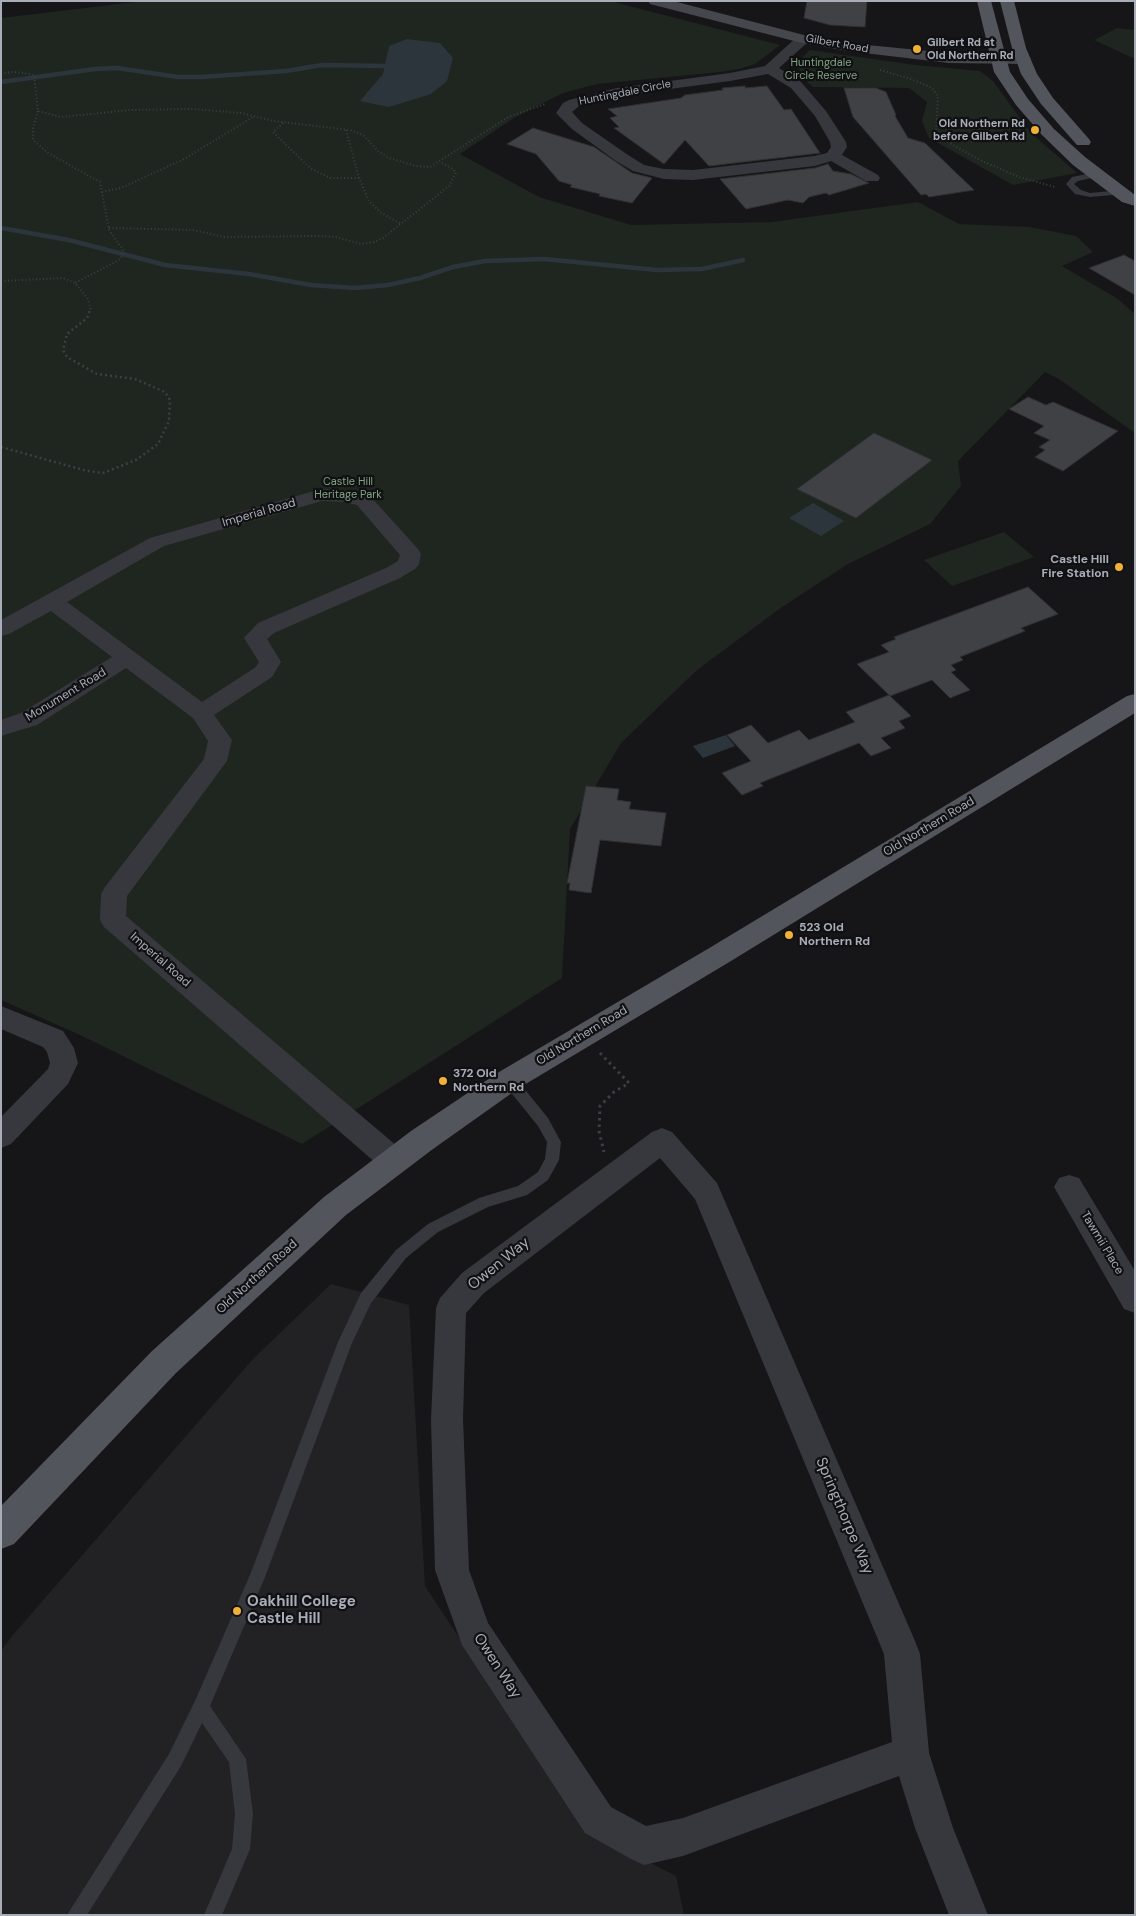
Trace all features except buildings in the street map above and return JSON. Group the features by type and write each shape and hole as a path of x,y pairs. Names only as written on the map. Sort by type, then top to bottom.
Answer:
{"main road":[{"name":"Gilbert Road","path":"655,1 803,39 898,54 1023,59"},
{"path":"984,1 997,59 1002,72 1022,102 1062,146 1099,163"},
{"path":"1007,1 1029,74 1047,101 1099,163 1130,192"},
{"name":"Old Northern Road","path":"1,1532 164,1362 335,1206 394,1161 508,1080 730,948 1135,702"}],"street":[{"name":"Huntingdale Circle","path":"803,39 770,68 730,77 617,92 574,102 568,106 564,113 577,126 630,163 664,174 693,176 768,165 815,161 833,156"},
{"path":"770,68 796,85 821,114 838,142 839,147 833,156 872,178"},
{"name":"Imperial Road","path":"201,712 264,672 270,662 255,638 266,628 393,573 408,564 411,554 364,501 345,496 321,496 157,542 52,601 201,712 220,740 215,761 114,894 113,920 394,1161"},
{"path":"1,629 52,601"},
{"name":"Monument Road","path":"1,728 29,719 128,657"},
{"path":"1,1017 53,1039 60,1048 64,1063 58,1076 1,1136"},
{"name":"Owen Way","path":"662,1140 473,1283 451,1308 447,1419 452,1570 474,1632 598,1820 644,1846 683,1837 911,1753"},
{"name":"Springthorpe Way","path":"662,1140 707,1192 902,1654 911,1753 934,1828 969,1915"},
{"name":"Tawmii Place","path":"1068,1187 1135,1299"}],"lane":[{"path":"1099,163 1070,182 1072,188 1078,192 1100,196 1130,192"},
{"path":"76,1915 175,1760 202,1707 257,1577 345,1342 366,1298 401,1254 433,1228 484,1202 522,1191 543,1176 552,1160 554,1142 543,1122 508,1080"},
{"path":"202,1707 237,1759 244,1814 241,1848 213,1915"}],"path":[{"path":"806,67 849,66"},
{"path":"874,69 911,79 932,88 938,96 936,130 946,141 980,160 1019,177 1078,192"},
{"path":"1,73 17,72 34,75 38,91 38,111 33,128 36,144 100,182 108,228 123,250 121,258 106,268 75,283"},
{"path":"38,111 62,117 117,111 193,109 254,116 346,130 364,135 379,152 395,161 430,167 510,116 552,102"},
{"path":"102,192 121,188 184,159 254,116"},
{"path":"284,122 273,132 310,168 330,178 346,180 359,178"},
{"path":"346,130 359,178 369,201 380,212 401,224"},
{"path":"108,228 193,230 224,237 328,237 361,244 383,238 454,180 456,173 453,168 440,162"},
{"path":"1,281 63,278 75,283 88,299 91,312 87,318 68,334 64,353 97,374 136,379 165,392 170,400 169,421 158,444 151,451 136,460 103,473 93,473 1,447"},
{"path":"582,1035 629,1083 600,1106 599,1131 606,1158 619,1172"}],"shaded area":[{"path":"407,39 440,43 453,58 447,81 431,94 389,107 360,101 383,74 389,46"},
{"path":"813,503 844,521 821,536 789,518"},
{"path":"726,735 735,746 703,758 693,746"},
{"name":"Oakhill College Castle Hill","path":"331,1284 409,1305 425,1586 586,1830 676,1876 684,1915 1,1915 1,1651 253,1359"}],"green space":[{"name":"Castle Hill Heritage Park","path":"144,1 610,1 780,45 755,64 739,69 597,84 563,93 514,118 460,154 539,197 631,225 772,222 918,202 959,224 1029,227 1076,236 1093,252 1062,266 1118,299 1135,314 1135,433 1059,379 1045,372 958,461 961,486 930,524 848,564 782,607 697,670 621,743 570,829 562,978 302,1144 78,1034 1,1000 1,18"},
{"path":"1117,28 1135,30 1135,59 1094,40"},
{"name":"Huntingdale Circle Reserve","path":"810,50 915,65 980,71 993,81 1031,133 1077,173 1013,185 929,138 922,121 927,102 909,88 813,87 803,78 799,68 802,58"},
{"path":"1004,532 1034,557 952,586 924,560"}],"waterway":[{"path":"1,82 95,69 117,68 178,77 201,77 286,71 322,65 385,66"},
{"path":"1,228 69,240 165,265 249,274 311,285 355,288 388,285 420,278 453,267 485,261 544,259 657,270 702,269 743,260"}],"place":[{"name":"Gilbert Rd at Old Northern Rd","path":"917,49"},
{"name":"Old Northern Rd before Gilbert Rd","path":"1035,130"},
{"name":"Castle Hill Fire Station","path":"1119,567"},
{"name":"523 Old Northern Rd","path":"789,935"},
{"name":"372 Old Northern Rd","path":"443,1081"},
{"name":"Oakhill College Castle Hill","path":"237,1611"}]}
